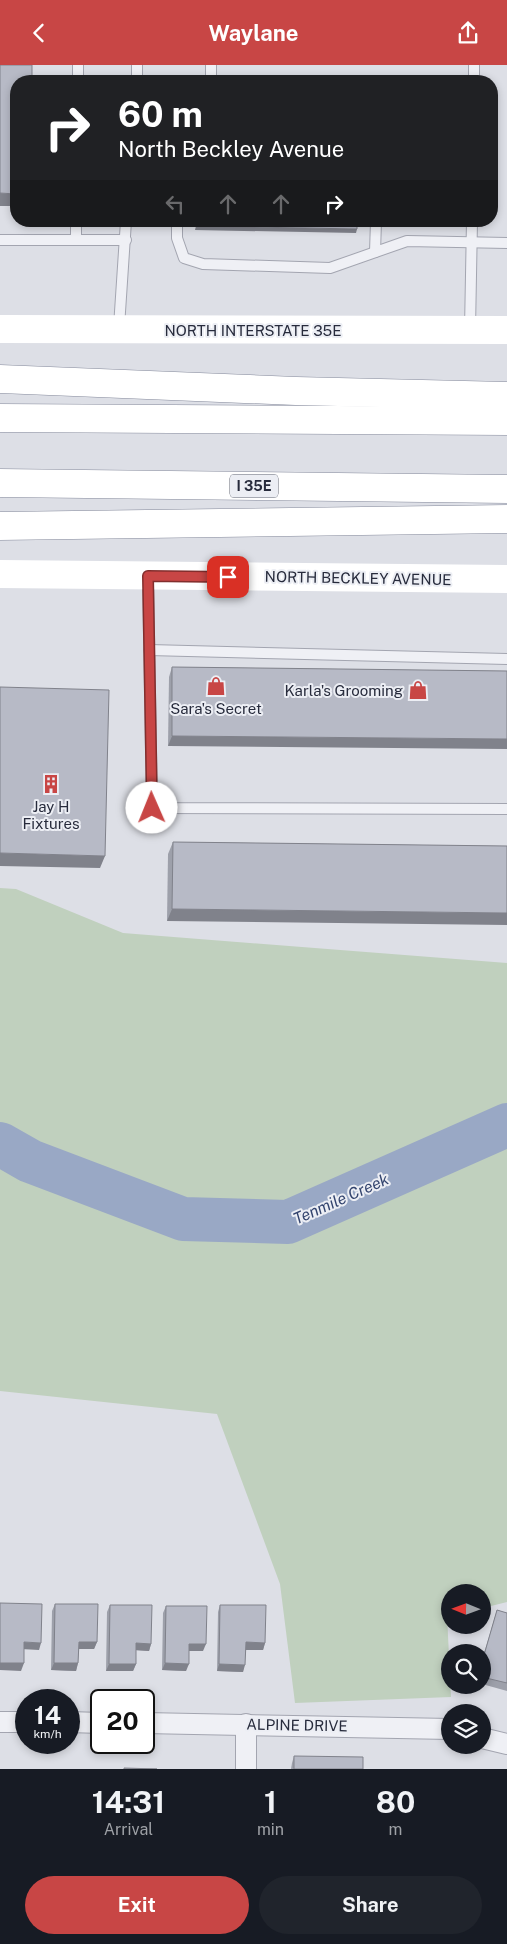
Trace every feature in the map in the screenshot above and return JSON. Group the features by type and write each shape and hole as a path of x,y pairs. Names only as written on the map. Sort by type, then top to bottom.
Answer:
{"main road":[{"name":"NORTH INTERSTATE 35E","path":"0,329 118,331 507,330"},
{"path":"0,379 296,391 507,396"},
{"path":"0,418 507,421"},
{"name":"I 35E","path":"0,483 507,489"},
{"path":"0,526 507,519"},
{"name":"NORTH BECKLEY AVENUE","path":"0,574 507,579"}],"street":[{"path":"0,1721 15,1722"},
{"name":"ALPINE DRIVE","path":"155,1723 441,1729"},
{"path":"246,1724 246,1769"},
{"path":"491,1740 507,1744"}],"lane":[{"path":"76,227 76,240"},
{"path":"118,331 126,227"},
{"path":"177,227 176,238 184,258 203,264 330,268 407,241 507,243"},
{"path":"375,252 376,227"},
{"path":"470,330 472,227"},
{"path":"0,240 126,240"},
{"path":"148,576 152,808 507,809"},
{"path":"149,651 507,659"}],"green space":[{"path":"0,888 16,889 123,933 507,963 507,1602 491,1606 491,1584 441,1584 441,1634 448,1634 448,1644 441,1644 441,1694 451,1694 451,1697 295,1703 280,1584 217,1414 0,1391"}],"building":[{"path":"0,65 32,65 32,75 10,75 10,194 0,193"},
{"path":"250,227 357,227 357,229"},
{"path":"172,667 507,671 507,739 172,736"},
{"name":"Jay H Fixtures","path":"0,687 109,690 105,856 0,853"},
{"path":"173,842 507,846 507,913 172,909"},
{"path":"0,1603 42,1604 41,1643 24,1642 24,1663 0,1663"},
{"path":"55,1604 98,1604 97,1642 79,1642 78,1663 54,1663"},
{"path":"110,1605 152,1605 151,1644 136,1643 136,1664 109,1664"},
{"path":"220,1605 266,1605 265,1643 246,1642 245,1665 219,1664"},
{"path":"166,1606 207,1606 206,1644 189,1644 189,1664 165,1663"},
{"path":"497,1610 507,1613 507,1683 491,1679 491,1644 487,1644"},
{"path":"294,1756 363,1757 363,1769 294,1769"},
{"path":"124,1768 157,1769 124,1769"}],"waterway":[{"name":"Tenmile Creek","path":"0,1144 30,1161 183,1219 288,1222 507,1125"}],"place":[{"name":"Sara's Secret","path":"216,686"},
{"name":"Karla's Grooming","path":"418,690"},
{"name":"Jay H Fixtures","path":"51,784"}],"route":[{"path":"152,808 148,576 228,577"}]}
